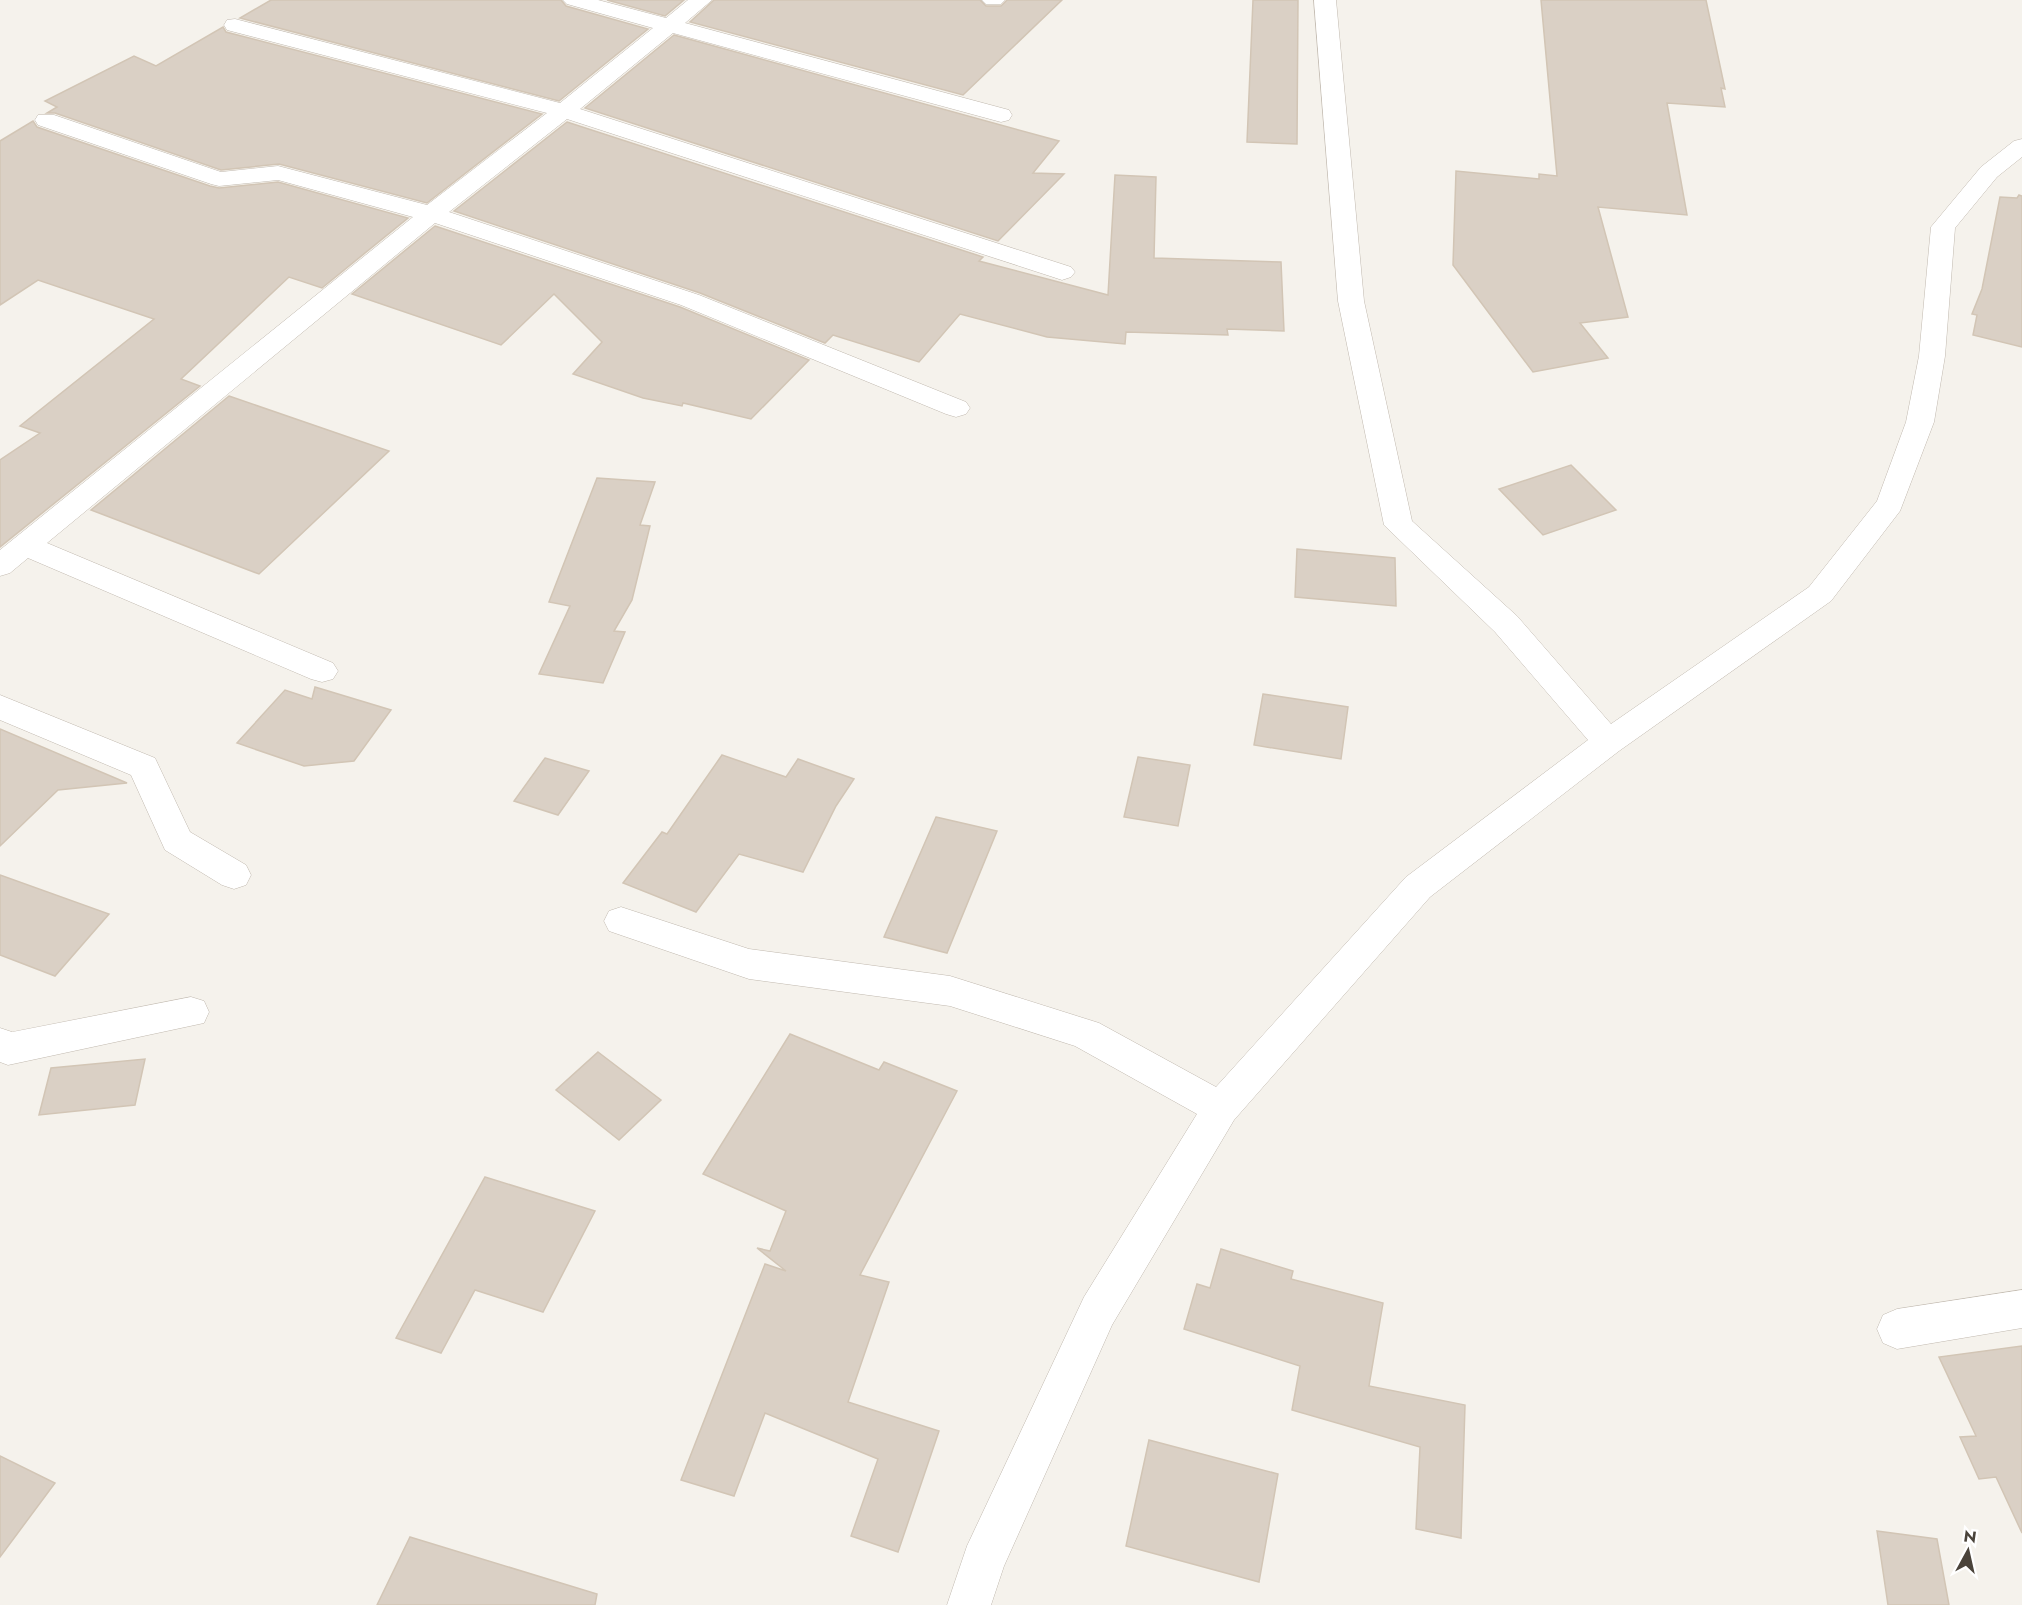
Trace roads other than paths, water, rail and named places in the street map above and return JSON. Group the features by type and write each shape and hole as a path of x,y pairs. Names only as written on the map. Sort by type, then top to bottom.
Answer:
{"street":[{"path":"574,0 1001,115"},
{"path":"0,566 431,214 564,111 701,0"},
{"path":"1325,0 1351,301 1398,525 1506,624 1608,742"},
{"path":"235,25 564,111 1062,272"},
{"path":"46,120 219,178 278,173 431,214 690,300 956,408"},
{"path":"969,1605 983,1562 1098,1311 1221,1107 1418,887 1608,742 1820,594 1890,504 1920,422 1932,356 1943,227 1989,172 2022,146"},
{"path":"26,546 322,671"},
{"path":"0,707 144,767 177,841 234,875"},
{"path":"621,921 749,964 950,991 1086,1034 1221,1107"},
{"path":"0,1044 8,1049 191,1012"},
{"path":"1897,1329 2022,1309"}]}
